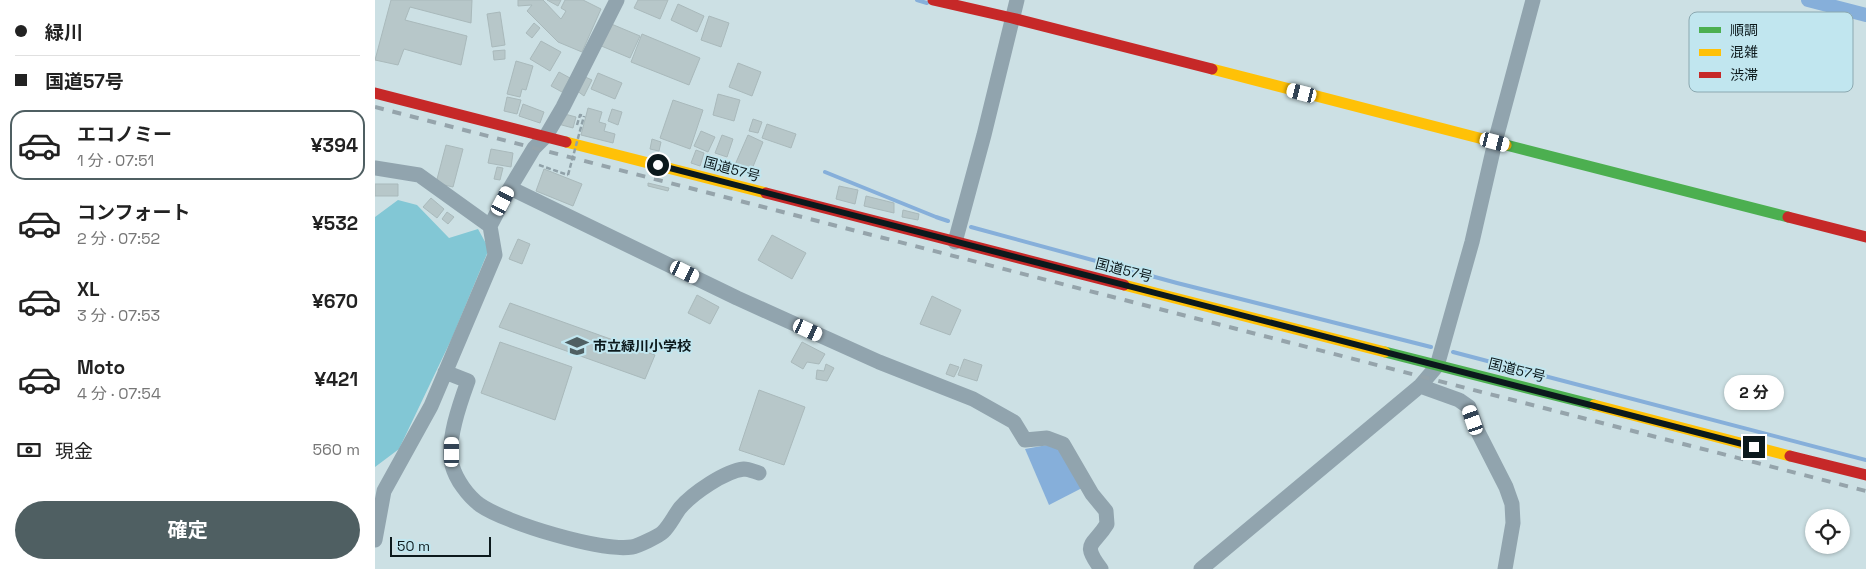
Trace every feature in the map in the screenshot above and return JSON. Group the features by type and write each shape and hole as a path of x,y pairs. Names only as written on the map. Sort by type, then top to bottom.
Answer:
{"main road":[{"path":"933,0 1012,18 1866,237"},
{"name":"国道57号","path":"375,93 1866,475"}],"street":[{"path":"375,540 385,491 431,406 495,255 490,226 534,148 546,136 588,60 617,0"},
{"path":"955,242 984,135 1017,0"},
{"path":"1201,569 1420,386 1437,366 1472,242 1495,142 1533,0"},
{"path":"375,168 419,176 490,226"},
{"path":"510,188 737,298 879,362 973,399 1014,422 1025,440 1047,438 1063,444 1092,494 1106,511 1107,524 1090,545 1090,554 1101,569"},
{"path":"445,372 468,381 457,410 452,439 452,465 462,488 480,505 512,520 550,533 599,546 632,547 662,534 681,506 705,486 745,469 759,473"},
{"path":"1420,386 1459,400 1469,407 1478,432 1506,487 1512,504 1513,524 1505,569"}],"path":[{"path":"538,165 568,175 584,116 580,115 576,129"}],"shaded area":[{"path":"398,200 417,205 449,238 478,229 489,249 452,338 399,449 375,467 375,217"},
{"path":"1047,445 1060,447 1082,488 1049,505 1025,449"}],"building":[{"path":"391,0 472,0 471,23 410,7 405,20 467,36 461,65 404,49 398,65 375,60"},
{"path":"518,0 543,0 561,19 566,11 561,8 565,0 583,0 601,9 582,52 558,42 527,11 532,5 518,6"},
{"path":"547,0 561,0 558,6"},
{"path":"638,0 668,0 660,19 634,8"},
{"path":"678,4 704,16 697,32 671,20"},
{"path":"500,12 505,45 492,47 487,14"},
{"path":"709,16 729,23 721,47 701,40"},
{"path":"534,23 540,28 532,38 526,33"},
{"path":"609,23 640,36 630,58 599,45"},
{"path":"642,34 700,58 689,85 631,62"},
{"path":"541,41 561,52 550,71 530,59"},
{"path":"505,50 505,59 494,60 493,51"},
{"path":"516,61 533,66 526,90 522,89 520,97 507,94"},
{"path":"738,63 761,72 752,96 729,87"},
{"path":"559,72 570,78 562,92 551,86"},
{"path":"598,73 622,83 615,99 591,89"},
{"path":"583,76 592,80 584,96 576,90"},
{"path":"718,94 740,100 734,121 713,115"},
{"path":"507,97 521,100 517,114 504,111"},
{"path":"673,100 703,110 690,149 660,138"},
{"path":"523,104 544,112 540,123 519,116"},
{"path":"588,108 602,112 599,122 606,124 604,131 615,134 613,143 581,135"},
{"path":"612,109 622,112 618,125 608,121"},
{"path":"561,113 576,117 573,128 558,124"},
{"path":"753,119 762,122 758,133 749,131"},
{"path":"767,124 796,134 791,148 762,138"},
{"path":"701,131 715,137 708,152 694,146"},
{"path":"722,135 733,139 727,157 715,153"},
{"path":"748,135 763,142 750,174 734,167"},
{"path":"652,139 661,142 659,151 650,149"},
{"path":"446,145 463,149 453,187 436,183"},
{"path":"491,149 513,153 511,167 488,163"},
{"path":"696,150 704,153 700,166 691,163"},
{"path":"497,167 503,168 500,180 494,179"},
{"path":"544,169 582,184 573,206 536,191"},
{"path":"648,183 669,188 668,191 648,186"},
{"path":"375,184 398,184 398,196 375,196"},
{"path":"839,186 858,190 855,204 836,199"},
{"path":"866,196 894,203 894,213 864,206"},
{"path":"431,198 444,209 437,218 423,207"},
{"path":"903,210 919,214 918,220 902,217"},
{"path":"447,212 454,217 448,224 442,219"},
{"path":"772,235 806,253 792,279 758,260"},
{"path":"518,239 530,244 522,264 509,259"},
{"path":"697,295 719,307 710,324 688,313"},
{"path":"932,296 961,310 950,335 920,324"},
{"path":"510,303 655,355 645,379 499,327"},
{"path":"500,342 572,367 555,420 481,393"},
{"path":"802,342 825,354 819,364 807,362 803,369 791,362"},
{"path":"964,359 982,365 977,381 958,375"},
{"path":"826,364 834,368 827,381 816,379 817,370 824,371"},
{"path":"950,364 959,367 954,377 946,374"},
{"path":"759,390 805,407 784,465 739,450"}],"waterway":[{"path":"917,0 927,3"},
{"path":"1808,0 1866,15"},
{"path":"825,172 948,221"},
{"path":"971,227 1177,283 1431,347"},
{"path":"1453,352 1866,460"}],"railway":[{"path":"375,107 1866,491"}],"traffic: fast":[{"path":"1506,145 1788,217"},
{"path":"1385,352 1594,405"}],"traffic: slow":[{"path":"1212,69 1506,145"},
{"path":"566,142 766,193"},
{"path":"1124,285 1385,352"},
{"path":"1594,405 1790,456"}],"traffic: jam":[{"path":"933,0 1212,69"},
{"path":"375,93 566,142"},
{"path":"766,193 1124,285"},
{"path":"1788,217 1866,237"},
{"path":"1790,456 1866,475"}],"place":[{"name":"市立緑川小学校","path":"577,346"}],"route":[{"path":"658,165 1754,447"}]}
